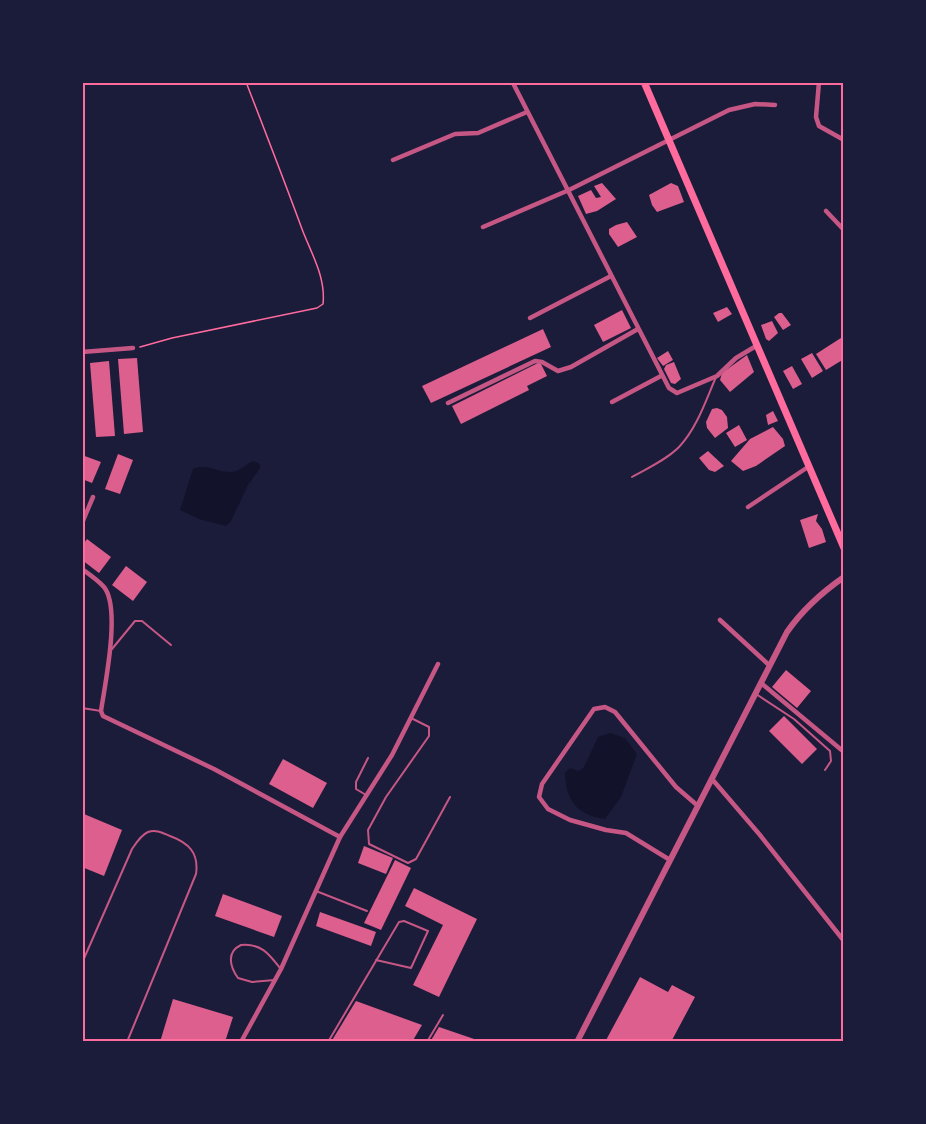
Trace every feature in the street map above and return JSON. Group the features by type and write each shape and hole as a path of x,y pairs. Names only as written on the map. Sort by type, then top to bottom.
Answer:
{"main road":[{"path":"644,82 843,548"}],"street":[{"path":"819,82 816,117 819,126 843,140"},
{"path":"514,85 669,388 677,393 717,376 736,358 756,346"},
{"path":"483,227 569,190 729,110 755,104 775,105"},
{"path":"393,160 455,134 478,133 527,112"},
{"path":"826,211 843,230"},
{"path":"530,318 611,276"},
{"path":"448,403 535,361 558,370 571,367 639,329"},
{"path":"82,352 134,348"},
{"path":"612,402 661,376"},
{"path":"748,507 808,467"},
{"path":"82,523 93,497"},
{"path":"82,569 105,588 111,612 110,651 101,711 103,716 214,769 340,837"},
{"path":"577,1041 769,665 801,613 819,594 843,576"},
{"path":"720,620 769,665"},
{"path":"241,1041 275,980 340,837 392,755 438,664"},
{"path":"761,683 843,752"},
{"path":"670,860 626,833 570,820 548,809 539,797 542,784 594,709 605,707 615,712 676,787 698,807"},
{"path":"712,778 843,941"},
{"path":"843,805 843,813"}],"lane":[{"path":"632,477 680,446 699,417 717,376"},
{"path":"110,651 135,621 142,621 171,645"},
{"path":"756,694 794,719 821,741 832,755 825,770"},
{"path":"82,708 101,711"},
{"path":"411,718 429,727 429,736 386,797 368,830 369,843 408,863 416,859 450,797"},
{"path":"366,795 356,789 356,782 368,758"},
{"path":"82,963 132,849 142,836 148,832 158,831 183,841 189,846 196,860 196,874 127,1041"},
{"path":"316,891 367,911"},
{"path":"328,1041 376,960 401,921 428,931 411,968 376,960"},
{"path":"275,980 252,982 238,978 231,962 233,951 241,945 258,946 267,952 280,969"},
{"path":"427,1041 443,1015"}],"path":[{"path":"134,348 317,308 323,304 324,295 318,265 246,82"}],"shaded area":[{"path":"253,461 260,464 260,468 226,526 199,519 180,510 193,469 203,467 234,472"},
{"path":"610,733 625,738 637,754 621,797 605,819 587,814 574,805 568,791 565,773 570,768 579,771 584,767 598,737"}],"building":[{"path":"602,183 616,199 597,211 586,214 578,196 591,190 596,198 601,197 594,186"},
{"path":"671,183 678,186 684,202 657,212 649,195"},
{"path":"627,222 637,237 618,247 609,234 609,229"},
{"path":"727,307 732,314 718,322 713,313"},
{"path":"622,310 631,328 603,342 594,325"},
{"path":"782,313 791,325 783,330 774,317"},
{"path":"772,321 778,333 769,341 761,325"},
{"path":"543,329 551,347 431,403 422,386"},
{"path":"844,336 844,359 826,370 816,354"},
{"path":"668,351 673,360 663,366 657,358"},
{"path":"812,353 823,371 812,378 801,359"},
{"path":"747,355 754,372 730,392 720,380 722,373"},
{"path":"137,358 143,432 124,434 118,359"},
{"path":"109,361 115,436 96,437 90,363"},
{"path":"540,362 547,376 527,386 529,390 461,424 452,406"},
{"path":"674,362 681,379 675,384 671,383 664,369 666,365"},
{"path":"792,366 802,384 793,389 783,371"},
{"path":"712,409 722,410 727,417 728,428 715,438 707,428 706,422"},
{"path":"773,411 778,421 768,425 766,415"},
{"path":"739,425 747,440 735,447 726,433"},
{"path":"773,427 783,439 785,446 756,466 743,471 731,461 750,439"},
{"path":"708,451 724,466 715,472 709,470 699,458"},
{"path":"118,454 133,460 120,494 105,489"},
{"path":"82,455 101,462 92,483 82,479"},
{"path":"818,514 816,521 822,529 826,542 809,548 800,520"},
{"path":"87,539 111,557 99,573 82,560 82,546"},
{"path":"126,566 147,582 133,601 112,585"},
{"path":"786,670 811,691 797,708 772,687"},
{"path":"784,716 817,749 802,764 769,731"},
{"path":"283,759 327,783 313,808 269,784"},
{"path":"84,814 122,830 104,876 82,867"},
{"path":"364,846 393,858 386,874 358,863"},
{"path":"395,860 411,868 381,930 364,923"},
{"path":"414,888 477,919 439,997 413,985 443,925 405,906"},
{"path":"223,894 282,916 274,937 215,916"},
{"path":"320,912 376,932 371,946 316,926"},
{"path":"640,977 668,992 672,985 695,997 671,1042 605,1042"},
{"path":"173,999 233,1017 225,1042 160,1042"},
{"path":"356,1001 422,1025 412,1042 331,1042"},
{"path":"439,1027 480,1041 480,1042 430,1042"}]}
